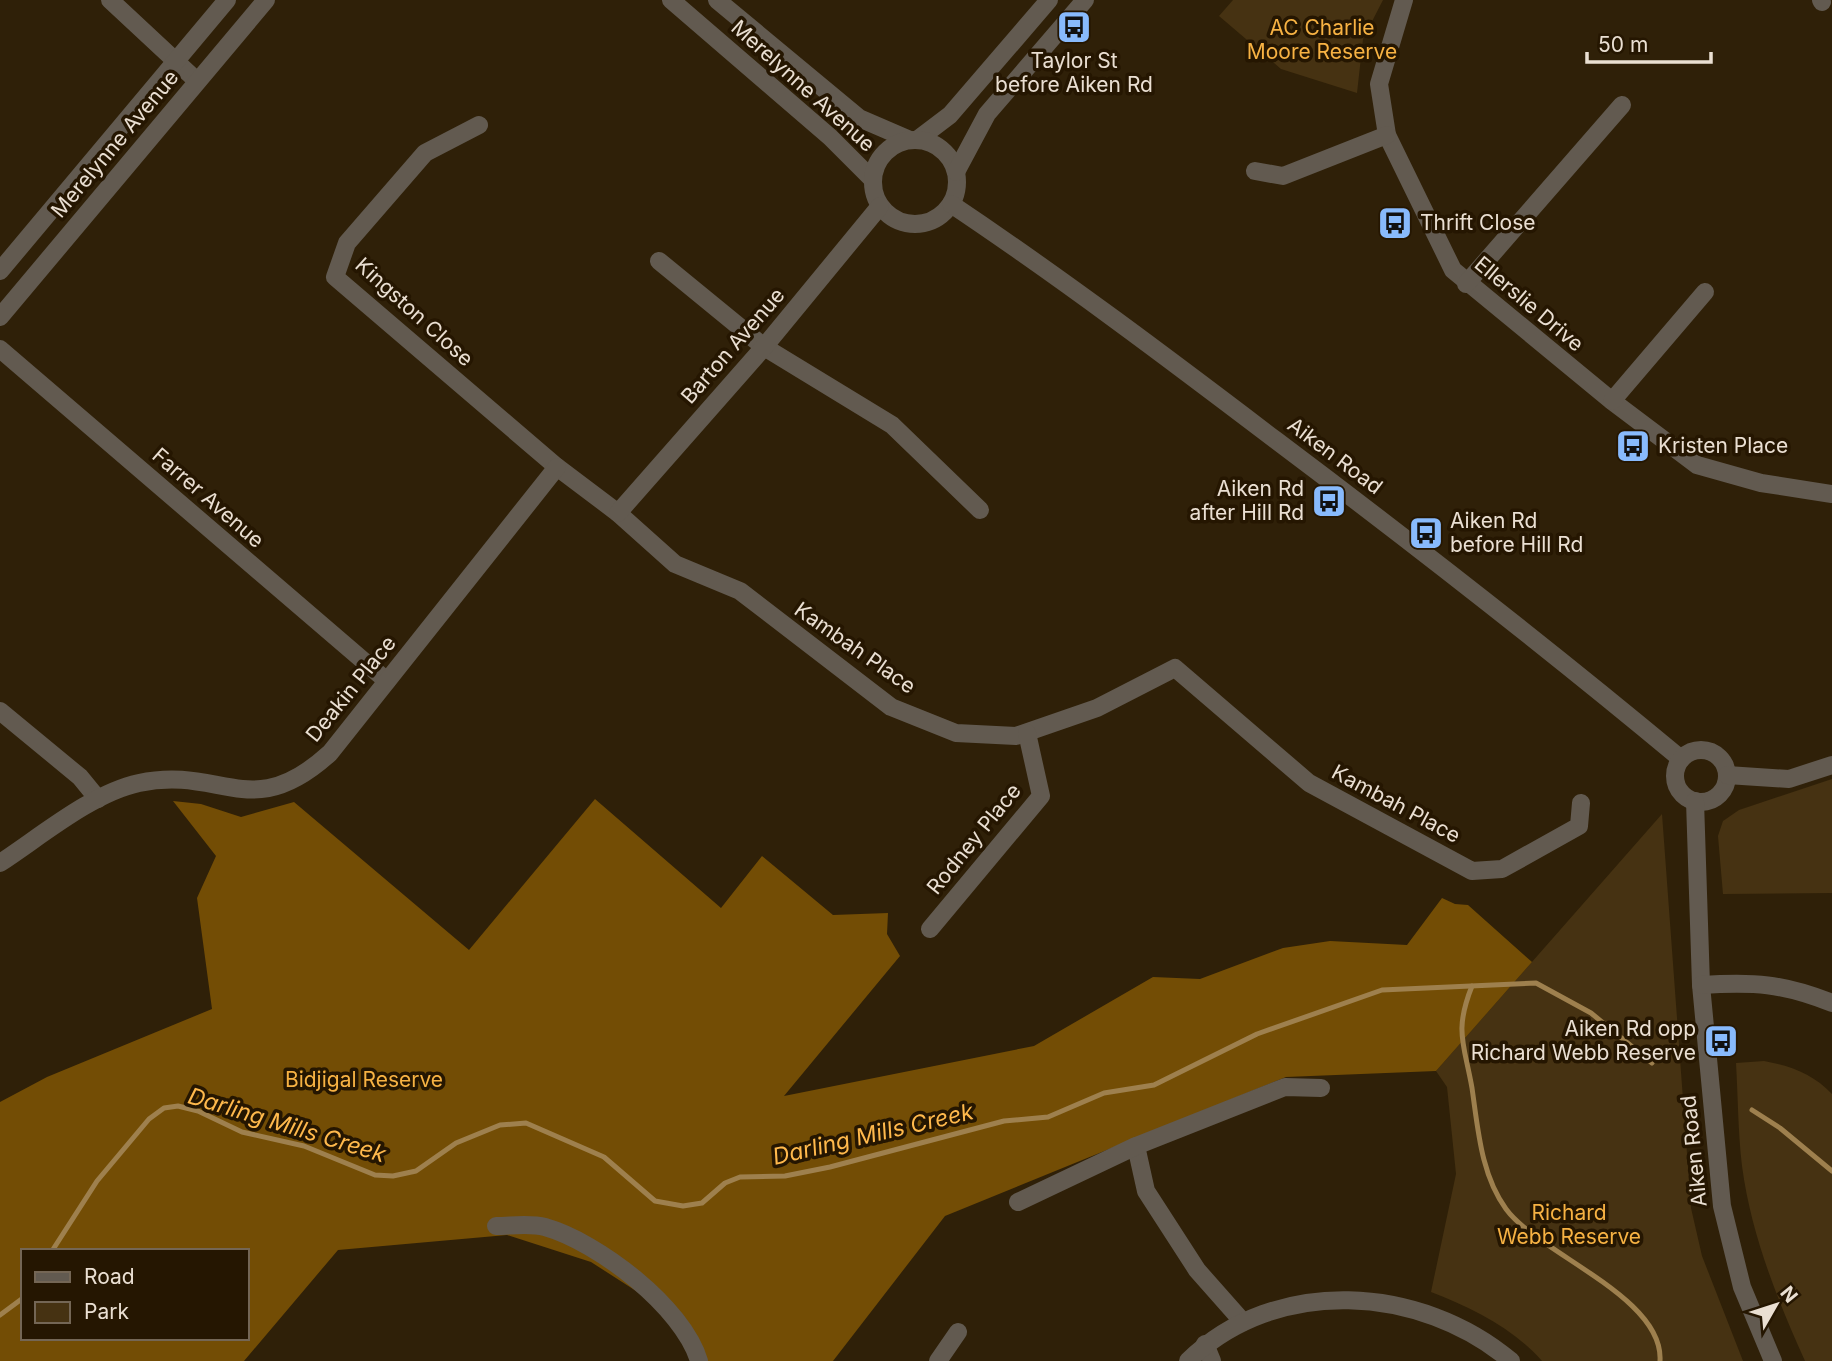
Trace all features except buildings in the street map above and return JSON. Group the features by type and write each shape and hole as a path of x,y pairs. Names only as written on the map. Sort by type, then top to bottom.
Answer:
{"street":[{"path":"110,0 197,82"},
{"name":"Merelynne Avenue","path":"0,271 227,0"},
{"name":"Merelynne Avenue","path":"0,317 266,0"},
{"name":"Merelynne Avenue","path":"716,0 859,118 913,140"},
{"path":"1049,0 950,115 913,140 896,144 884,153 872,179 880,206 889,216 916,225 929,222 951,204 955,194 956,172 988,114 1085,0"},
{"name":"Ellerslie Drive","path":"1404,0 1379,84 1387,135 1453,271 1612,401 1697,465 1761,482 1832,494"},
{"name":"Merelynne Avenue","path":"679,2 830,137 872,179"},
{"path":"1466,284 1622,105"},
{"name":"Kingston Close","path":"478,125 425,153 347,243 335,277 557,467"},
{"path":"1255,171 1283,176 1387,135"},
{"path":"913,140 942,150 956,172"},
{"name":"Aiken Road","path":"951,204 1058,276 1317,471 1555,653 1681,758"},
{"name":"Barton Avenue","path":"618,513 764,347 880,206"},
{"path":"659,261 764,347 892,425 980,510"},
{"path":"1612,401 1705,292"},
{"name":"Farrer Avenue","path":"0,349 387,681"},
{"name":"Kambah Place","path":"557,467 618,513 675,564 740,591 891,707 956,733 1016,736 1027,733 1097,708 1175,668 1309,783 1472,871 1502,869 1578,826 1581,803"},
{"name":"Deakin Place","path":"0,863 98,799 137,783 173,778 250,791 279,787 308,774 330,753 557,467"},
{"path":"0,711 80,778 98,799"},
{"name":"Rodney Place","path":"930,929 1041,796 1027,733"},
{"path":"1694,750 1712,752 1725,765 1727,775 1719,794 1712,799 1695,801 1679,790 1675,781 1675,769 1681,758 1694,750"},
{"path":"1727,775 1789,779 1832,765"},
{"name":"Aiken Road","path":"1695,801 1701,985 1716,1162 1726,1230 1742,1287 1773,1361"},
{"path":"1701,985 1755,982 1795,988 1832,1003"},
{"path":"1018,1202 1136,1146 1285,1087 1321,1088"},
{"path":"1136,1146 1146,1191 1197,1270 1242,1322"},
{"path":"496,1226 543,1226 590,1245 657,1297 695,1347 699,1361"},
{"path":"1188,1361 1209,1353 1242,1322 1284,1308 1328,1299 1385,1303 1437,1315 1488,1341 1511,1361"},
{"path":"938,1361 958,1332"}],"green space":[{"name":"AC Charlie Moore Reserve","path":"1233,0 1383,0 1363,39 1357,93 1281,69 1219,16"},
{"path":"1832,779 1832,893 1723,894 1718,836 1723,821 1739,810"},
{"name":"Bidjigal Reserve","path":"595,799 721,908 762,856 833,915 888,913 887,934 900,956 784,1096 1034,1046 1153,977 1200,979 1283,948 1330,941 1407,945 1442,898 1455,904 1468,905 1532,962 1436,1071 1286,1077 945,1216 833,1361 703,1361 661,1307 591,1262 507,1235 338,1250 244,1361 0,1361 0,1102 47,1077 212,1009 197,898 216,856 173,801 201,804 241,817 294,802 469,950"},
{"name":"Richard Webb Reserve","path":"1662,814 1691,1208 1702,1256 1743,1361 1542,1361 1531,1349 1491,1320 1431,1292 1456,1174 1447,1087 1436,1071"},
{"path":"1764,1061 1801,1072 1832,1094 1832,1361 1805,1361 1775,1290 1746,1191 1736,1063"}],"waterway":[{"name":"Darling Mills Creek","path":"53,1249 97,1181 149,1119 164,1108 178,1106 198,1111 242,1132 304,1146 375,1175 393,1176 416,1171 456,1143 500,1125 526,1123 604,1157 655,1201 683,1206 702,1203 725,1183 740,1177 785,1176 830,1167 1004,1121 1048,1117 1104,1093 1154,1085 1257,1034 1382,990 1536,983 1591,1013 1652,1063"},
{"path":"1472,986 1463,1015 1462,1037 1482,1151 1498,1196 1522,1226 1597,1278 1642,1317 1656,1338 1660,1361"},
{"name":"Darling Mills Creek","path":"1752,1110 1780,1128 1832,1171"},
{"name":"Darling Mills Creek","path":"0,1315 21,1299"}],"place":[{"name":"Taylor St before Aiken Rd","path":"1074,27"},
{"name":"Thrift Close","path":"1395,223"},
{"name":"Kristen Place","path":"1633,446"},
{"name":"Aiken Rd after Hill Rd","path":"1329,501"},
{"name":"Aiken Rd before Hill Rd","path":"1426,533"},
{"name":"Aiken Rd opp Richard Webb Reserve","path":"1721,1041"}]}
